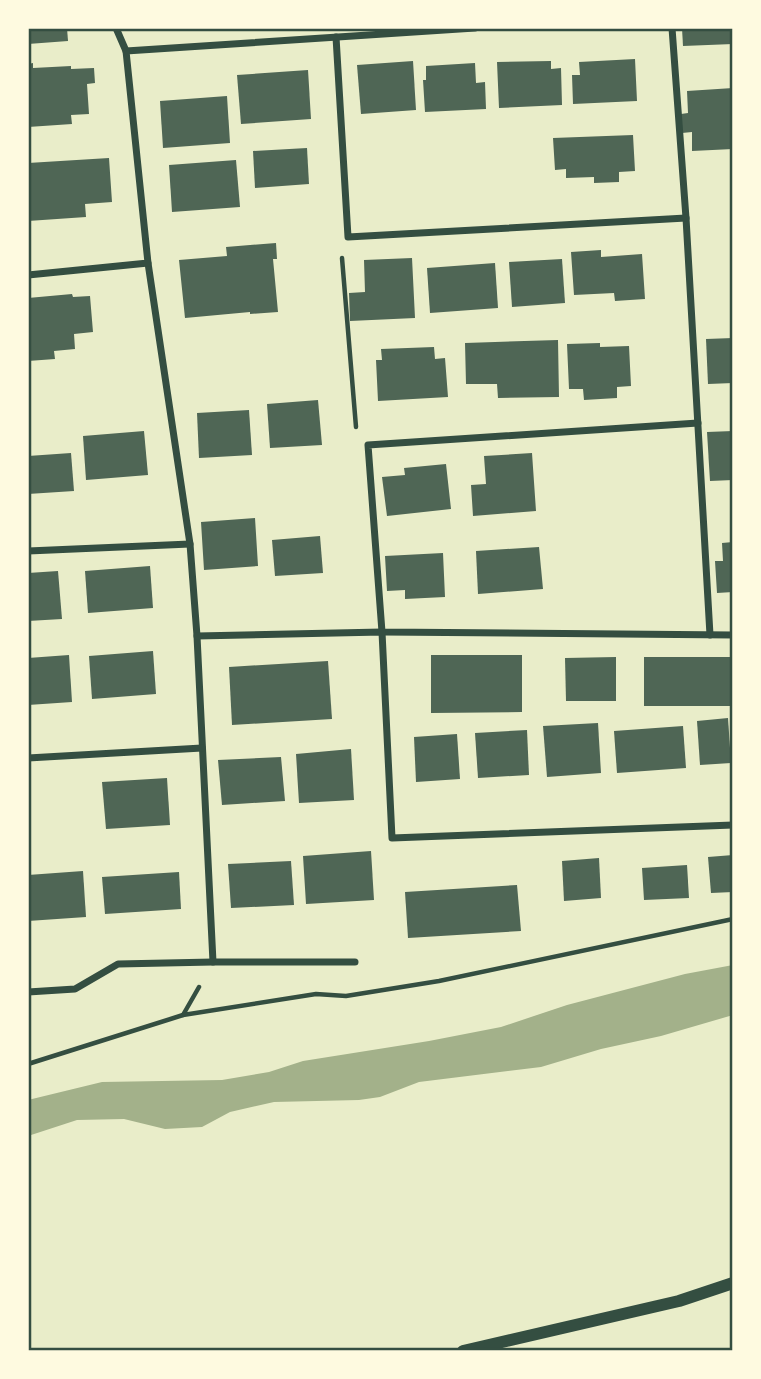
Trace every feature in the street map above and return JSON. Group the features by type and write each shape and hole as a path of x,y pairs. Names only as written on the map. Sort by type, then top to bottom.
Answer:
{"street":[{"path":"116,28 126,51 148,263 190,544 213,962"},
{"path":"126,51 474,28"},
{"path":"672,28 686,218 710,635"},
{"path":"336,37 348,237 686,218"},
{"path":"28,275 148,263"},
{"path":"698,423 368,445 382,632 392,838 733,825"},
{"path":"28,551 190,544"},
{"path":"197,636 382,632 733,635"},
{"path":"28,758 202,748"},
{"path":"28,992 75,989 118,964 355,962"},
{"path":"463,1351 679,1301 733,1283"}],"path":[{"path":"348,237 342,255 356,426 368,445"},
{"path":"28,1064 183,1015 316,994 346,996 439,981 733,919"}],"shaded area":[{"path":"733,965 733,1015 541,1067 419,1082 380,1097 359,1100 274,1102 230,1112 202,1127 165,1129 124,1119 77,1120 28,1136 28,1100 102,1082 222,1080 269,1072 303,1061 501,1027 567,1005 685,974"}],"building":[{"path":"28,28 67,28 68,41 28,44"},
{"path":"682,28 733,28 733,44 683,46"},
{"path":"635,59 637,101 573,104 572,75 580,75 579,62"},
{"path":"413,61 416,110 361,114 357,65"},
{"path":"551,61 551,69 561,68 562,105 499,108 497,62"},
{"path":"33,63 33,68 94,68 95,83 87,84 89,114 71,115 72,124 28,127 28,64"},
{"path":"475,63 476,83 485,82 486,109 425,112 423,80 426,80 426,66"},
{"path":"308,70 311,119 241,124 237,75"},
{"path":"733,88 733,149 692,151 692,132 682,133 681,114 688,113 687,91"},
{"path":"227,96 230,143 163,148 160,101"},
{"path":"633,135 635,171 619,172 619,182 594,183 594,177 566,178 566,169 555,170 553,138"},
{"path":"307,148 309,184 255,188 253,151"},
{"path":"109,158 112,202 85,204 86,217 28,221 28,163"},
{"path":"236,160 240,207 172,212 169,165"},
{"path":"276,243 277,259 273,259 278,312 185,318 179,260 227,256 226,247"},
{"path":"601,250 601,257 642,254 645,299 615,301 614,293 574,295 571,252"},
{"path":"412,258 415,318 350,321 349,293 365,292 364,260"},
{"path":"562,259 565,303 512,307 509,262"},
{"path":"495,263 498,308 430,313 427,268"},
{"path":"72,294 73,297 90,296 93,332 74,334 75,349 54,351 55,359 28,361 28,298"},
{"path":"733,338 733,383 708,384 706,339"},
{"path":"558,340 559,397 498,398 497,384 466,384 465,343"},
{"path":"600,343 600,347 629,346 631,386 617,387 617,398 584,400 583,389 569,389 567,344"},
{"path":"434,347 435,359 445,358 448,397 378,401 376,360 382,360 381,349"},
{"path":"318,400 322,445 270,448 267,404"},
{"path":"249,410 252,455 199,458 197,413"},
{"path":"144,431 148,475 86,480 83,436"},
{"path":"733,431 733,480 710,481 707,432"},
{"path":"71,453 74,491 28,494 28,456"},
{"path":"532,453 536,511 473,516 471,485 486,484 484,456"},
{"path":"446,464 451,509 387,516 382,477 405,475 404,468"},
{"path":"255,518 258,566 204,570 201,522"},
{"path":"320,536 323,573 275,576 272,540"},
{"path":"733,542 733,592 717,593 715,561 723,561 722,543"},
{"path":"539,547 543,589 478,594 476,551"},
{"path":"443,553 445,597 405,599 405,590 387,591 385,556"},
{"path":"150,566 153,608 88,613 85,571"},
{"path":"58,571 62,619 28,621 28,573"},
{"path":"153,651 156,694 92,699 89,656"},
{"path":"69,655 72,702 28,705 28,658"},
{"path":"431,655 522,655 522,712 431,713"},
{"path":"616,657 616,701 566,701 565,658"},
{"path":"644,657 733,657 733,706 644,706"},
{"path":"328,661 332,719 232,725 229,667"},
{"path":"728,718 731,763 700,765 697,721"},
{"path":"598,723 601,773 547,777 543,726"},
{"path":"683,726 686,768 617,773 614,731"},
{"path":"527,730 529,775 478,778 475,733"},
{"path":"457,734 460,779 416,782 414,737"},
{"path":"351,749 354,800 299,803 296,754"},
{"path":"281,757 285,801 222,805 218,760"},
{"path":"167,778 170,825 106,829 102,782"},
{"path":"371,851 374,900 306,904 303,856"},
{"path":"733,855 733,892 711,893 708,857"},
{"path":"599,858 601,898 564,901 562,861"},
{"path":"291,861 294,905 231,908 228,864"},
{"path":"687,865 689,898 644,900 642,868"},
{"path":"83,871 86,917 28,921 28,875"},
{"path":"179,872 181,909 105,914 102,877"},
{"path":"517,885 521,931 408,938 405,892"}]}
